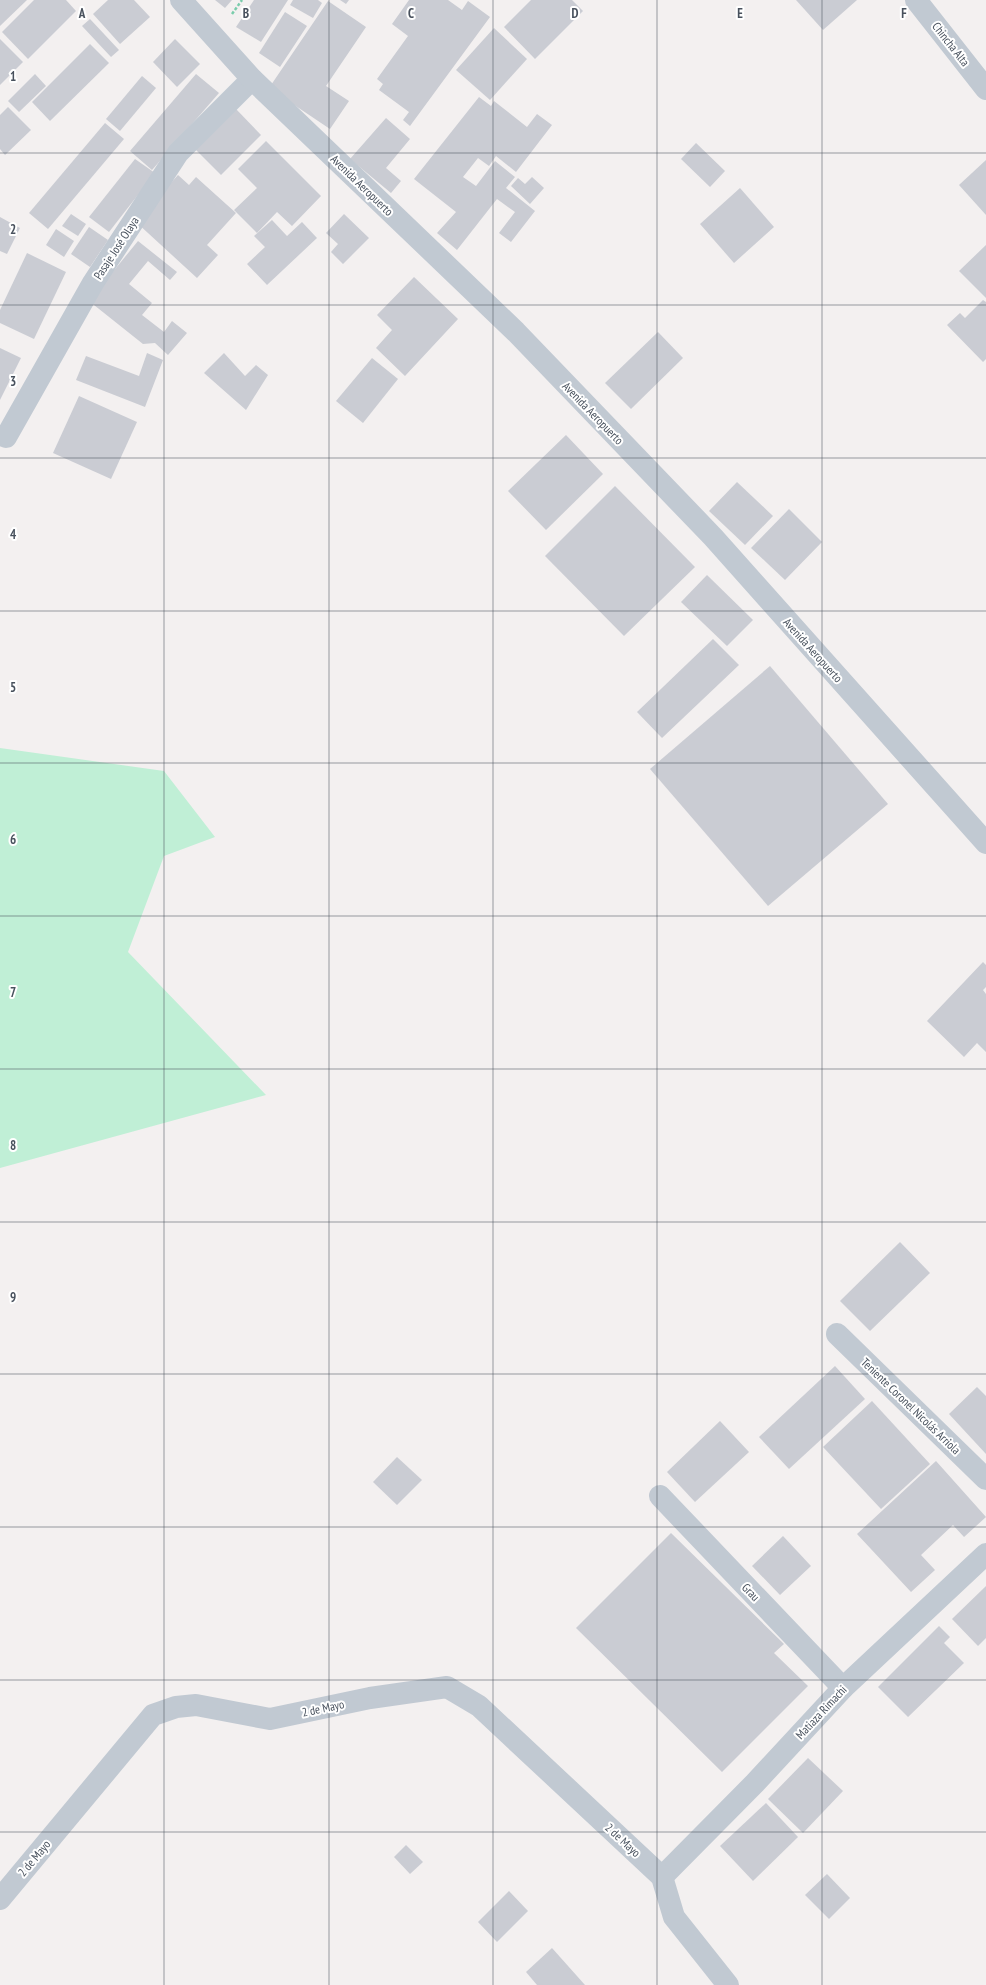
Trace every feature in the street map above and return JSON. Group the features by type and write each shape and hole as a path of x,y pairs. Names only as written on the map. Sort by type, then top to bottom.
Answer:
{"street":[{"name":"Avenida Aeropuerto","path":"181,0 252,79 516,332 696,520 986,843"},
{"name":"Chincha Alta","path":"916,0 986,89"},
{"name":"Pasaje José Olaya","path":"6,437 93,283 178,153 252,79"},
{"name":"Teniente Coronel Nicolás Arriola","path":"837,1334 986,1479"},
{"name":"Grau","path":"660,1496 843,1688"},
{"name":"Matiaza Rimachi","path":"662,1877 755,1783 843,1688 986,1554"},
{"name":"2 de Mayo","path":"0,1899 154,1715 163,1710 196,1705 270,1719 370,1698 447,1687 479,1706 662,1877"},
{"path":"662,1877 674,1917 728,1985"}],"green space":[{"path":"0,748 164,771 215,837 164,856 128,952 266,1095 0,1168"}],"building":[{"path":"0,0 27,0 0,26"},
{"path":"34,0 66,0 76,11 28,59 2,32"},
{"path":"108,0 134,0 150,17 120,44 93,14"},
{"path":"215,0 232,0 225,8"},
{"path":"254,0 288,0 261,42 236,27"},
{"path":"293,0 318,0 322,3 313,18 290,5"},
{"path":"340,0 349,0 346,4"},
{"path":"409,0 448,0 462,10 468,1 490,17 410,126 403,120 409,112 379,90 383,84 377,79 408,36 392,24"},
{"path":"531,0 572,0 583,11 535,59 504,27"},
{"path":"796,0 857,0 823,30"},
{"path":"328,1 366,27 326,86 349,101 330,129 269,88"},
{"path":"285,12 307,26 280,67 259,53"},
{"path":"90,19 119,50 111,57 82,26"},
{"path":"494,28 527,59 490,100 456,70"},
{"path":"0,39 23,62 0,85"},
{"path":"175,39 200,64 177,87 153,62"},
{"path":"90,44 109,63 50,121 32,102"},
{"path":"35,74 46,86 19,112 8,101"},
{"path":"196,74 219,93 152,170 130,151"},
{"path":"142,76 156,88 120,131 106,119"},
{"path":"479,97 491,106 494,101 527,127 537,114 552,125 516,172 496,156 489,166 478,158 463,177 476,186 495,161 515,177 506,188 535,211 511,242 499,233 515,212 497,199 457,250 437,233 456,212 414,179"},
{"path":"8,107 31,130 5,155 0,149 0,115"},
{"path":"236,109 261,135 221,175 195,149"},
{"path":"386,118 410,139 386,168 401,181 391,193 350,159"},
{"path":"105,123 124,139 48,229 29,213"},
{"path":"266,141 321,196 292,226 277,212 257,233 234,210 257,188 238,169"},
{"path":"696,143 725,171 710,187 681,159"},
{"path":"135,159 155,173 109,232 89,217"},
{"path":"986,160 986,215 959,185"},
{"path":"178,175 189,185 196,177 236,213 207,245 218,255 197,278 136,222"},
{"path":"532,177 544,188 530,204 511,186 518,178 525,184"},
{"path":"740,188 774,227 734,263 700,224"},
{"path":"71,214 86,224 78,236 62,226"},
{"path":"344,214 369,238 343,264 331,252 338,244 326,233"},
{"path":"0,217 20,228 7,254 0,251"},
{"path":"272,220 287,236 302,222 317,238 267,285 247,264 265,247 254,236"},
{"path":"89,227 108,240 90,267 71,254"},
{"path":"56,229 74,241 64,257 46,245"},
{"path":"138,241 177,272 170,280 148,261 129,284 152,303 142,315 164,332 172,321 187,333 168,355 155,343 143,344 89,301"},
{"path":"986,245 986,298 959,271"},
{"path":"27,253 66,272 34,339 0,323 0,310"},
{"path":"414,277 458,319 405,376 376,348 392,330 377,315"},
{"path":"983,300 986,302 986,359 983,362 947,325 960,313 965,318"},
{"path":"658,332 683,358 631,409 605,383"},
{"path":"0,348 21,358 0,400"},
{"path":"147,353 163,360 145,407 76,380 86,356 139,376"},
{"path":"224,353 245,376 256,365 268,375 246,410 204,373"},
{"path":"372,358 398,379 363,423 336,401"},
{"path":"79,396 137,422 111,479 53,453"},
{"path":"566,435 603,474 546,530 508,491"},
{"path":"737,482 773,516 745,545 709,511"},
{"path":"615,486 695,567 624,636 545,556"},
{"path":"789,509 822,542 785,580 751,548"},
{"path":"707,575 753,620 727,646 681,602"},
{"path":"713,639 739,665 662,738 637,712"},
{"path":"770,666 888,804 768,906 650,769"},
{"path":"983,962 986,965 986,987 983,990 986,994 986,1052 977,1043 964,1057 927,1021"},
{"path":"900,1242 930,1273 870,1331 840,1301"},
{"path":"835,1366 865,1399 789,1469 759,1437"},
{"path":"977,1387 986,1396 986,1454 949,1414"},
{"path":"872,1401 930,1464 881,1509 823,1447"},
{"path":"720,1421 749,1452 695,1502 667,1472"},
{"path":"397,1457 422,1480 397,1505 373,1482"},
{"path":"936,1461 986,1517 964,1537 953,1525 921,1555 935,1570 911,1592 857,1534"},
{"path":"671,1533 784,1644 774,1653 808,1686 722,1772 576,1628"},
{"path":"783,1536 811,1566 780,1595 752,1566"},
{"path":"986,1586 986,1638 978,1646 952,1619"},
{"path":"939,1626 950,1637 944,1643 964,1663 908,1717 878,1687"},
{"path":"808,1758 843,1791 803,1833 768,1799"},
{"path":"766,1803 798,1837 753,1881 720,1846"},
{"path":"406,1845 423,1862 410,1874 394,1857"},
{"path":"827,1874 850,1898 829,1919 805,1895"},
{"path":"509,1891 528,1911 497,1942 478,1922"},
{"path":"552,1948 585,1985 537,1985 526,1972"}]}
